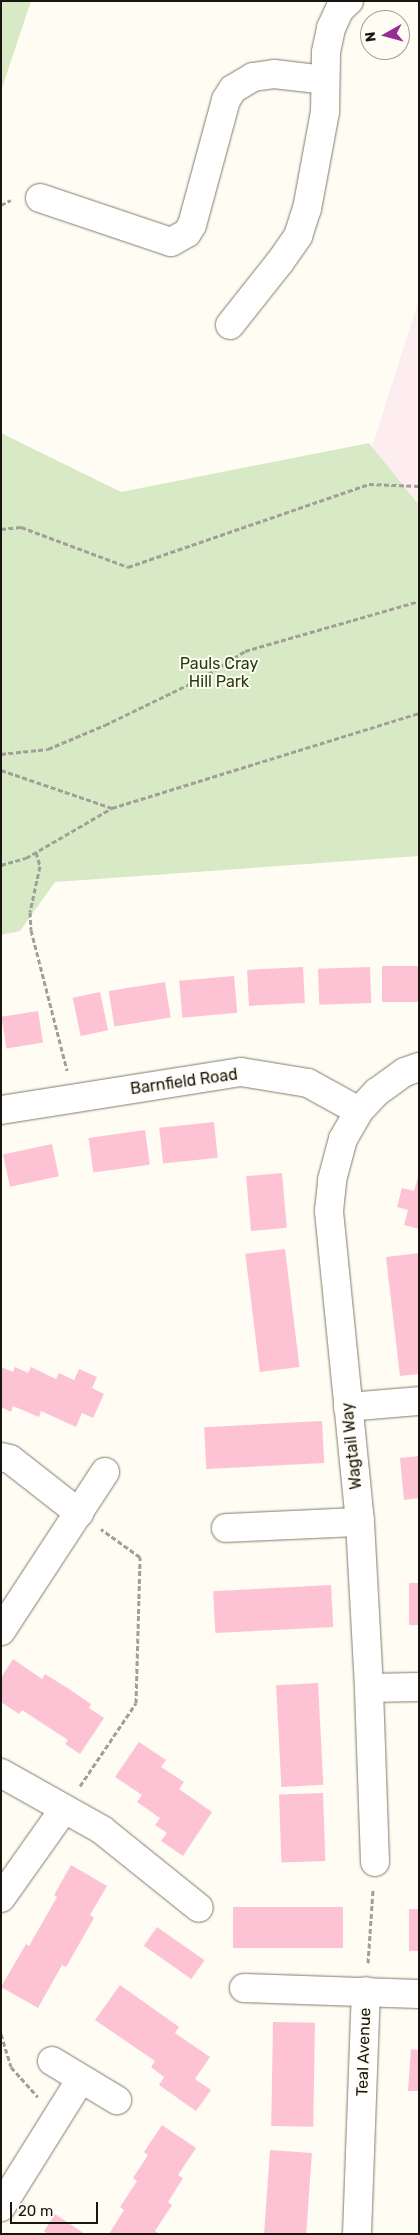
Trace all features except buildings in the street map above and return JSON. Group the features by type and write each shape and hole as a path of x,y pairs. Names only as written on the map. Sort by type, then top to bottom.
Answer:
{"street":[{"path":"230,325 298,236 307,209 326,112 326,52 331,28 340,9 349,1"},
{"path":"40,198 171,242 187,234 192,225 226,100 233,89 253,77 274,74 325,80"},
{"name":"Wagtail Way","path":"376,1862 360,1522 329,1211 332,1180 343,1139 359,1111 378,1092 405,1072 419,1067"},
{"name":"Barnfield Road","path":"1,1110 242,1072 308,1083 359,1111"},
{"path":"348,1407 419,1401"},
{"path":"1,1457 10,1459 79,1513"},
{"path":"1,1631 105,1472"},
{"path":"226,1528 360,1522"},
{"path":"369,1688 419,1687"},
{"path":"1,1774 102,1830 199,1908"},
{"path":"1,1898 64,1809"},
{"name":"Teal Avenue","path":"244,1988 366,1991 357,2234"},
{"path":"366,1991 419,1994"},
{"path":"52,2062 117,2100"},
{"path":"1,2207 81,2079"}],"path":[{"path":"1,529 21,527 128,567 369,484 419,486"},
{"path":"1,754 48,749 105,725 202,678 245,651 419,601"},
{"path":"1,865 26,858 112,808 419,713"},
{"path":"1,770 112,808"},
{"path":"36,852 40,866 30,912 32,930 66,1064"},
{"path":"64,1809 136,1703 140,1557 79,1513"},
{"path":"366,1991 376,1862"},
{"path":"1,2034 11,2067 56,2119"}],"shaded area":[{"path":"419,299 419,505 372,447"}],"green space":[{"path":"1,1 31,1 1,91"},
{"name":"Pauls Cray Hill Park","path":"1,433 121,492 369,443 419,505 419,856 55,882 20,931 1,935"}]}
